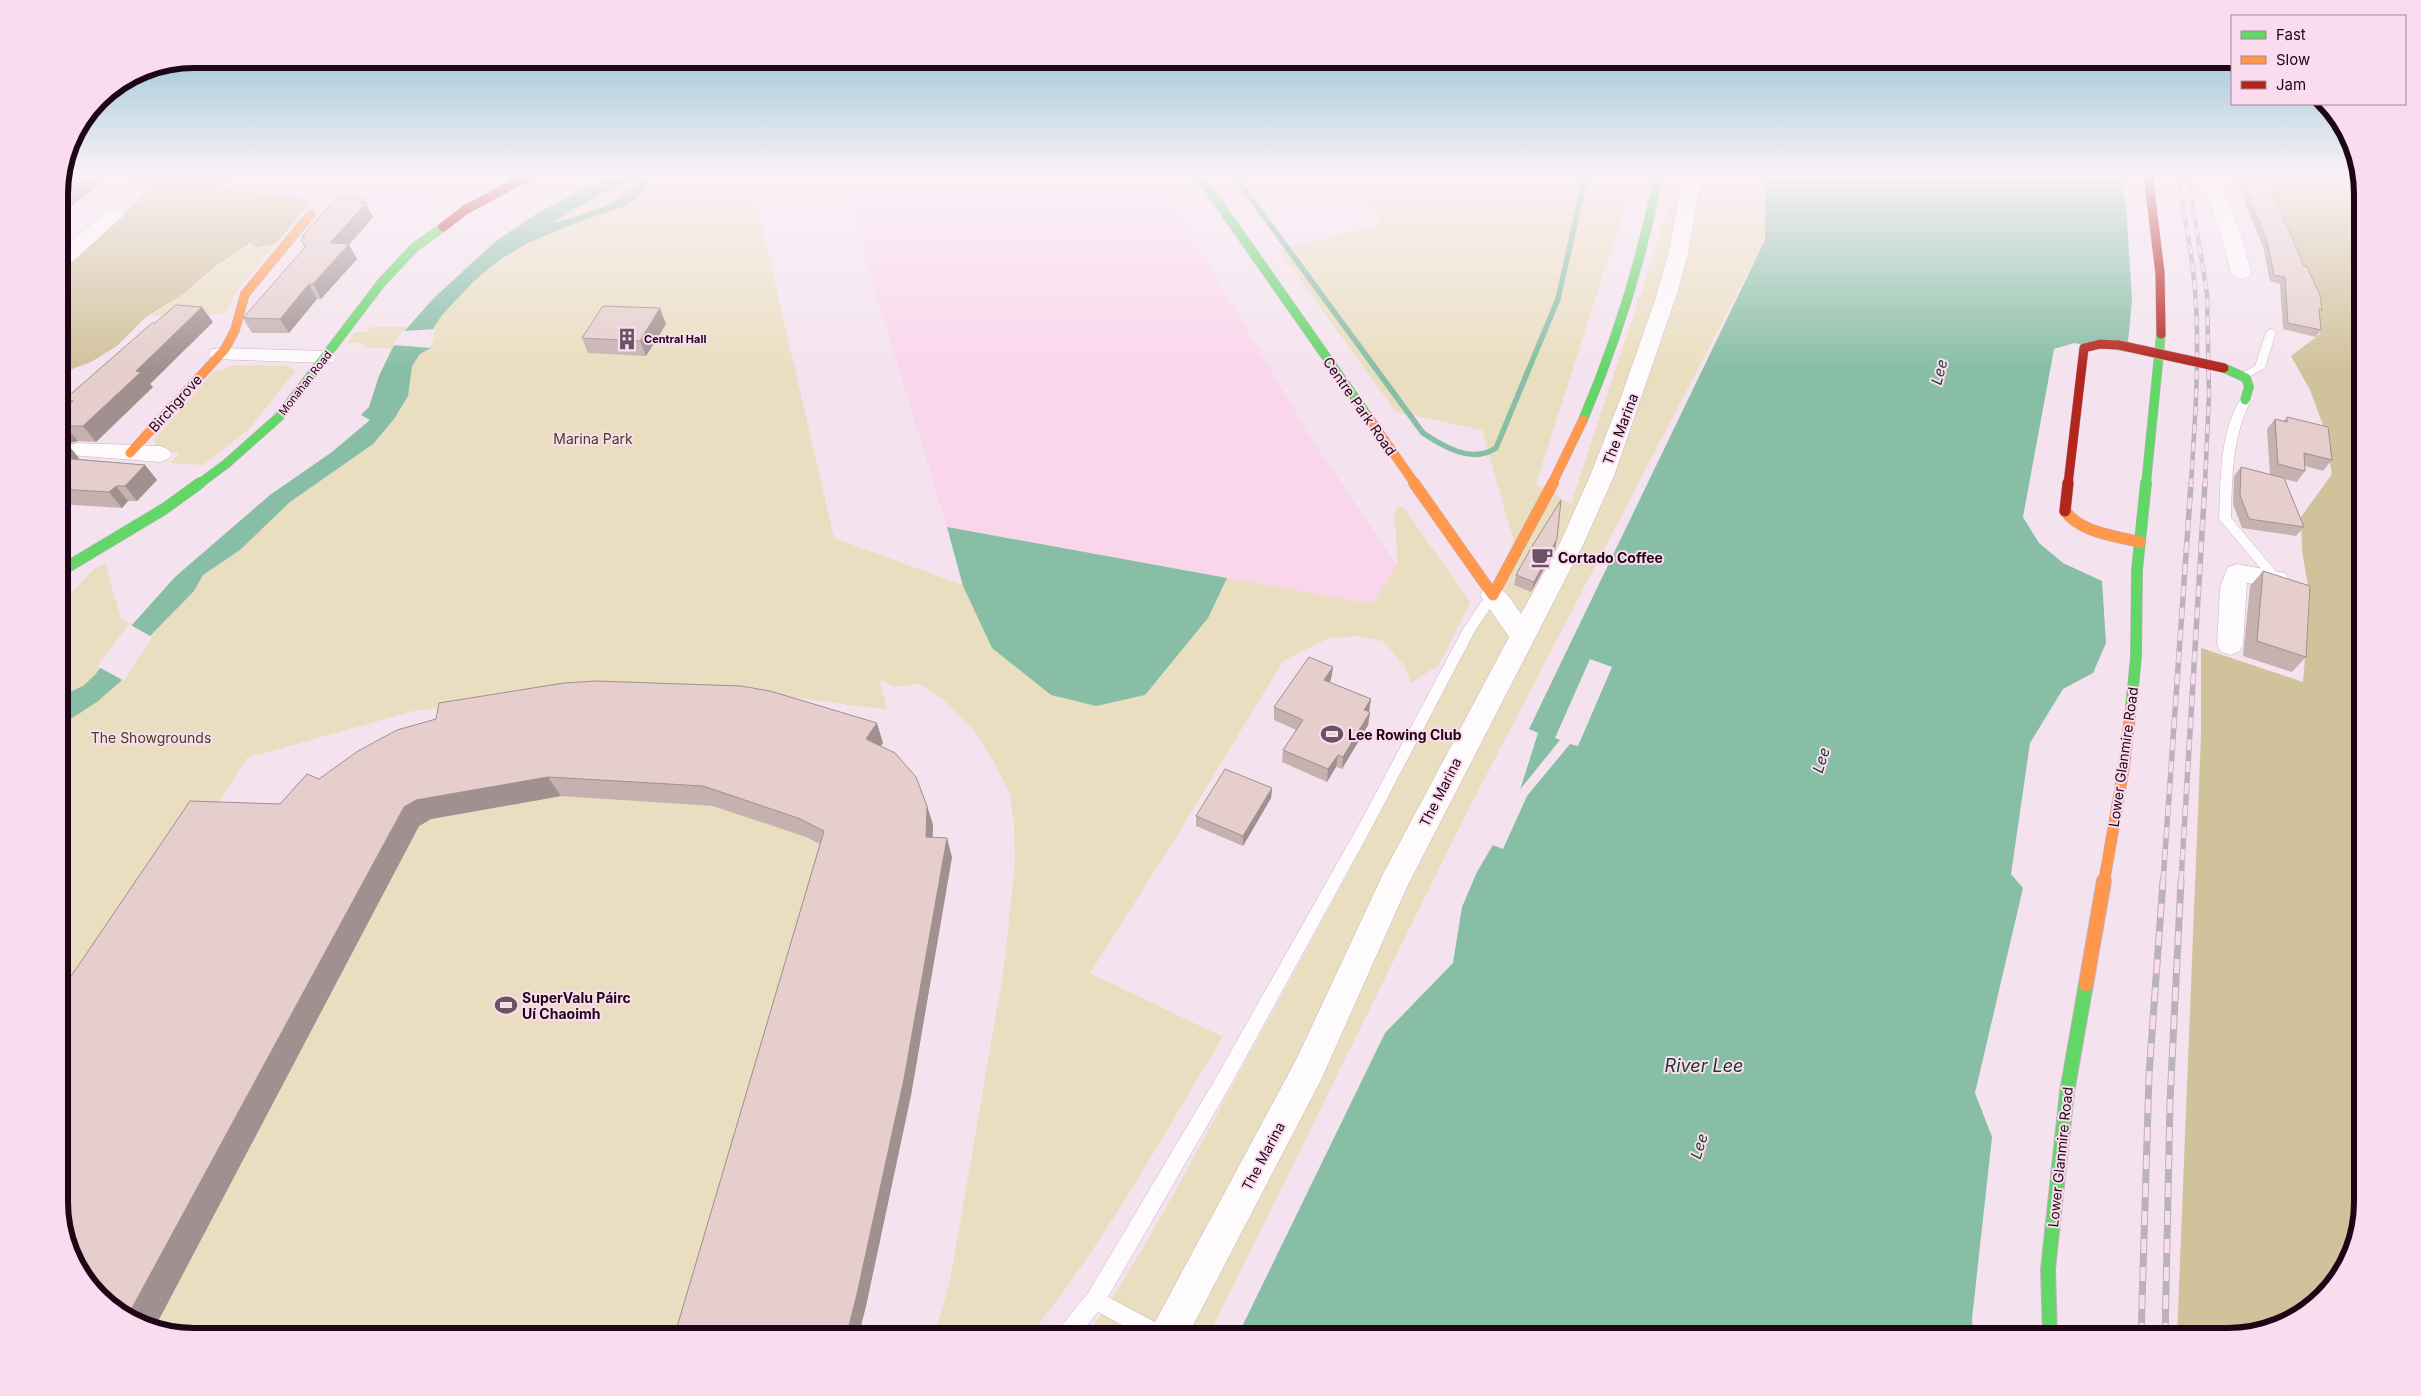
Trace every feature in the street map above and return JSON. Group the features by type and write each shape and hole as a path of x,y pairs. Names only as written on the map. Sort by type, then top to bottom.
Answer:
{"main road":[{"name":"Birchgrove","path":"130,453 220,354 235,330 244,294 290,239"},
{"name":"Monahan Road","path":"68,567 164,509 226,464 279,417 382,282 415,247 425,239"},
{"name":"Centre Park Road","path":"1244,239 1493,595"},
{"path":"1493,595 1548,496 1588,413 1618,340 1646,239"},
{"name":"Lower Glanmire Road","path":"2050,1328 2048,1269 2067,1092 2124,767 2136,657 2137,570 2159,364 2163,300 2159,239"},
{"path":"2140,542 2082,526 2067,517 2064,509 2084,348 2100,344 2119,344 2240,372 2248,381 2250,392 2245,400"}],"street":[{"path":"68,255 86,239"},
{"name":"The Marina","path":"1169,1328 1309,1069 1394,883 1572,543 1602,476 1632,397 1666,297 1681,239"},
{"path":"2232,239 2241,272"},
{"path":"220,354 325,357"},
{"name":"Birchgrove","path":"78,450 160,454"},
{"path":"2230,646 2233,588 2237,573 2276,579"},
{"name":"Centre Park Road","path":"1493,595 1522,636"}],"lane":[{"path":"2243,376 2260,368 2271,332"},
{"path":"2245,400 2238,413 2228,446 2225,519 2276,579"},
{"path":"1072,1328 1095,1300 1223,1082 1366,824 1470,629 1493,595"},
{"path":"1095,1300 1147,1328"}],"shaded area":[{"path":"96,239 280,239 276,244 256,248 250,243 213,268 185,293 146,317 117,346 91,362 68,371 68,266"},
{"path":"859,239 1194,239 1309,435 1397,565 1372,604 947,527"},
{"path":"2292,239 2353,239 2354,1202 2352,1219 2344,1251 2337,1265 2317,1292 2290,1312 2276,1319 2244,1327 2177,1328 2201,735 2201,648 2303,682 2310,598 2302,551 2301,517 2332,474 2323,425 2310,390 2291,356 2320,334 2306,273"}],"green space":[{"path":"499,239 765,239 834,538 963,585 947,527 1372,604 1397,565 1396,531 1393,517 1398,506 1404,508 1470,602 1439,665 1411,683 1404,665 1383,641 1357,636 1329,638 1283,661 1175,839 1090,973 1223,1037 1107,1228 1082,1266 1035,1328 937,1328 950,1281 1004,968 1015,861 1014,824 1010,794 994,762 972,728 944,700 920,684 895,687 880,680 887,710 764,693 478,702 414,711 247,758 184,856 778,711 883,743 872,759 921,797 933,825 932,856 952,857 911,1095 860,1328 177,1327 145,1319 114,1300 71,1230 68,1211 68,596 94,569 105,563 121,619 132,625 175,577 270,495 332,452 370,420 361,415 369,407 379,376 392,349 363,347 365,343 347,343 355,332 367,332 371,327 408,327 437,295"},
{"path":"1322,239 1614,239 1536,484 1571,504 1658,239 1765,239 1463,820 1212,1328 1092,1328 1151,1234 1318,928 1452,672 1514,542 1482,430 1396,412 1279,250"},
{"path":"273,247 234,295 227,311 218,314 150,316 187,292 212,271 245,248"},
{"path":"234,365 289,366 295,371 249,429 203,465 170,463 180,452 169,452 155,446 154,440 214,371"}],"water":[{"path":"499,239 537,239 499,260 473,282 442,315 433,329 431,348 420,354 412,366 408,396 394,419 373,444 290,502 240,550 203,575 194,591 150,636 122,680 97,702 68,719 68,693 83,686 95,675 132,625 175,577 270,495 332,452 370,420 361,415 369,407 379,376 392,349 408,327 433,299"},
{"name":"River Lee","path":"2128,239 2132,300 2127,352 2074,343 2054,349 2023,517 2039,543 2063,563 2102,581 2106,643 2093,673 2063,689 2030,743 2011,874 2023,888 1975,1093 1992,1137 1972,1328 1241,1328 1385,1033 1453,963 1462,907 1477,872 1514,809 1538,733 1529,729 1765,240"},
{"path":"947,527 1227,578 1208,618 1145,695 1096,706 1051,695 992,648 963,586"}],"pier":[{"path":"436,329 431,348 393,345 403,331"},
{"path":"129,624 152,637 124,681 97,666"},
{"path":"1590,659 1612,667 1578,746 1570,744 1527,796 1503,849 1490,844 1511,808 1515,791 1518,792 1560,740 1555,738"}],"building":[{"path":"302,239 333,239 330,243 349,244 313,284 309,284 280,319 243,318 306,246 301,241"},
{"path":"2266,239 2293,239 2304,266 2307,267 2320,295 2322,310 2319,309 2321,330 2288,323 2285,277 2274,275"},
{"path":"176,305 202,307 136,371 141,372 83,426 68,426 68,405 73,401 68,400 68,396 152,323 155,323"},
{"path":"603,306 660,308 640,341 582,338"},
{"path":"2287,417 2328,427 2332,460 2304,453 2305,471 2278,464 2275,419 2287,422"},
{"path":"68,459 145,465 125,486 116,486 109,492 68,490"},
{"path":"2241,467 2284,478 2304,527 2249,519 2240,495"},
{"path":"1561,500 1557,539 1534,582 1516,575 1531,548"},
{"path":"2263,571 2310,586 2306,657 2257,641"},
{"path":"1309,657 1333,667 1324,680 1371,699 1364,710 1370,712 1343,757 1338,755 1328,769 1283,750 1303,720 1274,707"},
{"path":"595,681 741,686 770,691 877,723 866,739 895,753 916,777 927,806 926,837 947,838 904,1079 848,1328 677,1328 824,831 798,818 703,786 548,777 416,800 404,807 130,1311 110,1297 99,1286 81,1258 74,1243 70,1227 68,1211 68,981 190,801 280,804 307,774 319,779 358,751 397,730 436,719 439,703 564,683"},
{"path":"1225,769 1272,788 1243,836 1196,816"}],"waterway":[{"path":"1281,239 1423,433 1440,444 1468,454 1487,453 1496,448 1558,299 1571,239"}],"railway":[{"path":"2189,239 2195,290 2197,339 2191,484"},
{"path":"2198,239 2207,294 2209,395 2205,484"},
{"path":"2163,882 2191,483"},
{"path":"2181,882 2205,483"},
{"path":"2141,1328 2149,1075 2163,881"},
{"path":"2165,1328 2170,1101 2181,881"}],"traffic: fast":[{"path":"68,567 164,509 226,464 279,417 382,282 415,247 426,239"},
{"path":"1244,239 1367,415"},
{"path":"1583,420 1619,330 1644,239"},
{"path":"2131,707 2136,657 2137,570 2161,334"},
{"path":"2224,368 2246,378 2249,387 2245,400"},
{"path":"2050,1328 2048,1269 2067,1092 2086,984"}],"traffic: slow":[{"path":"130,453 225,349 235,330 245,294 290,239"},
{"path":"1367,415 1493,595 1547,495 1583,420"},
{"path":"2065,511 2077,523 2110,535 2140,542"},
{"path":"2086,984 2124,767 2131,707"}],"traffic: jam":[{"path":"2157,239 2162,314 2161,334"},
{"path":"2065,511 2074,417 2084,348 2100,344 2119,345"},
{"path":"2119,345 2224,368"}],"place":[{"name":"Central Hall","path":"627,339"},
{"name":"Cortado Coffee","path":"1542,557"},
{"name":"Lee Rowing Club","path":"1332,734"},
{"name":"SuperValu Páirc Uí Chaoimh","path":"506,1005"}],"water label":[{"name":"Lee","path":"1939,372"},
{"name":"Lee","path":"1821,760"},
{"name":"Lee","path":"1699,1146"}],"park label":[{"name":"Marina Park","path":"593,438"},
{"name":"The Showgrounds","path":"151,737"}]}
